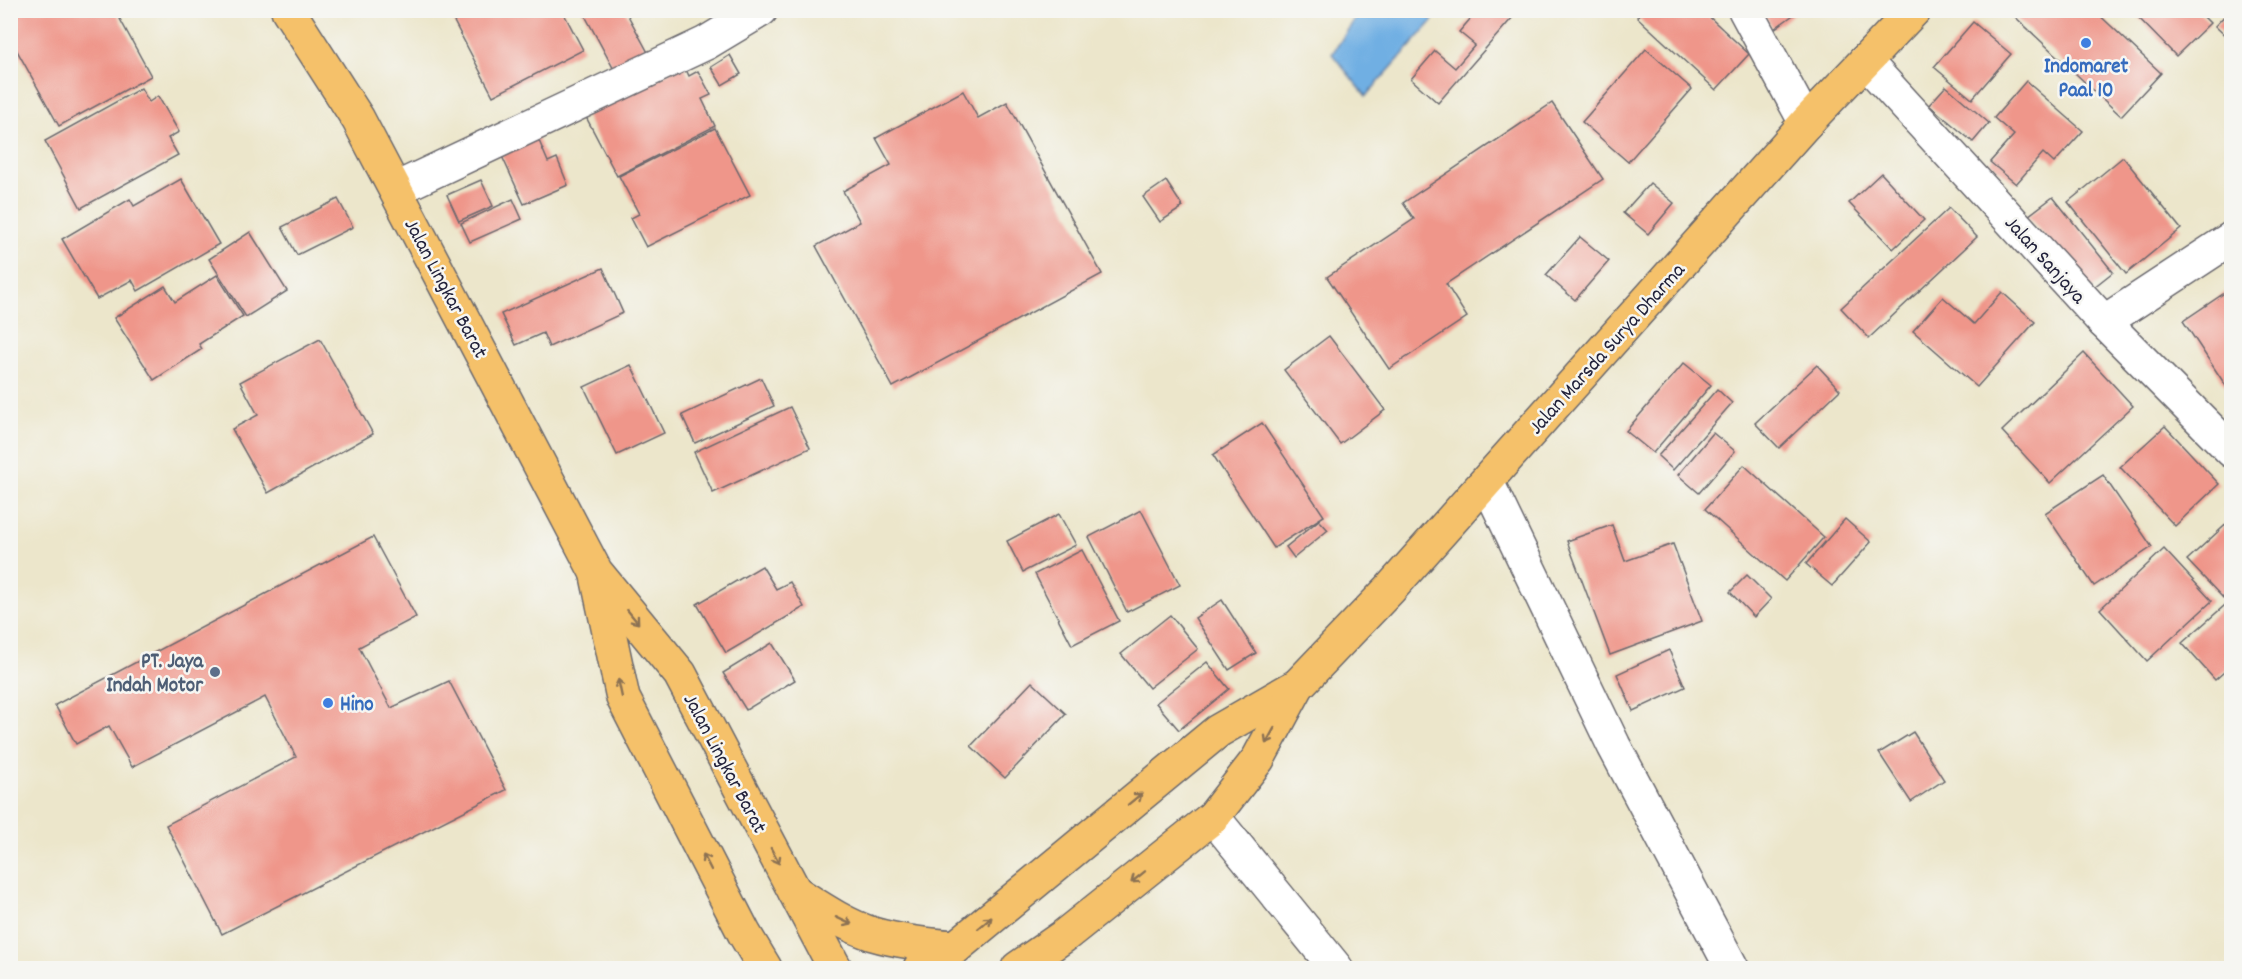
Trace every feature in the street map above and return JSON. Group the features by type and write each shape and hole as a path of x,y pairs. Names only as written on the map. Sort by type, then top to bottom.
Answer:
{"highway":[{"name":"Jalan Lingkar Barat","path":"288,10 358,119 596,572 680,674 835,969"},
{"name":"Jalan Marsda Surya Dharma","path":"1299,685 1487,482 1806,123 1914,10"},
{"name":"Jalan Lingkar Barat","path":"596,572 622,698 765,969"},
{"path":"1018,969 1064,936 1213,817 1257,759 1299,685"},
{"path":"920,969 956,947 1218,731 1299,685"},
{"path":"793,891 838,919 873,934 914,943 956,947"},
{"path":"739,969 744,933"}],"street":[{"path":"396,189 706,43 761,10"},
{"path":"1745,10 1806,123"},
{"name":"Jalan Sanjaya","path":"1865,61 2104,322 2232,451"},
{"path":"2104,322 2232,238"},
{"path":"1487,482 1614,746 1731,969"},
{"path":"1213,817 1336,969"}],"water":[{"path":"1361,10 1437,11 1431,23 1366,96 1332,54"}],"building":[{"path":"22,10 115,10 151,76 59,126 10,38 10,17"},
{"path":"448,10 562,10 583,50 493,96"},
{"path":"582,10 625,10 652,60 618,77"},
{"path":"1478,10 1506,10 1513,17 1438,103 1411,79 1435,51 1455,68 1475,45 1459,32"},
{"path":"1643,10 1702,10 1749,54 1716,90 1637,17"},
{"path":"1761,10 1800,10 1774,29"},
{"name":"Indomaret Paal 10","path":"2015,10 2094,10 2161,73 2121,116 2012,14"},
{"path":"2131,10 2197,10 2210,23 2176,56"},
{"path":"2232,10 2232,42 2215,26"},
{"path":"1973,22 2011,54 1972,99 1934,67"},
{"path":"1646,49 1692,89 1628,162 1582,122"},
{"path":"730,55 741,74 722,85 711,67"},
{"path":"684,65 689,76 698,71 711,95 702,99 715,126 617,176 585,115"},
{"path":"2026,81 2083,131 2054,163 2043,153 2016,184 1990,162 2014,135 1994,118"},
{"path":"1946,86 1989,123 1973,142 1929,105"},
{"path":"141,88 149,102 158,96 179,132 168,138 178,155 81,208 45,141"},
{"path":"963,91 978,118 1007,102 1102,274 893,387 816,246 860,222 843,191 891,165 876,138"},
{"path":"1552,103 1603,179 1446,284 1467,317 1389,369 1327,277 1414,219 1403,203"},
{"path":"715,128 750,195 646,247 631,218 639,214 619,176"},
{"path":"537,136 548,162 557,158 568,185 524,204 500,152"},
{"path":"2123,157 2181,229 2126,274 2068,202"},
{"path":"1881,173 1924,220 1893,249 1849,203"},
{"path":"181,179 219,244 138,291 132,280 97,299 62,239 130,199 134,206"},
{"path":"481,180 493,206 459,221 447,195"},
{"path":"1166,181 1183,207 1160,222 1143,197"},
{"path":"1650,183 1674,203 1648,234 1623,213"},
{"path":"2053,197 2113,272 2089,291 2028,216"},
{"path":"338,199 353,227 297,255 282,227"},
{"path":"513,199 522,219 470,242 461,223"},
{"path":"1949,208 1977,237 1869,338 1841,308"},
{"path":"250,232 287,291 246,317 209,259"},
{"path":"1580,237 1609,261 1575,300 1546,275"},
{"path":"603,268 623,313 549,347 543,333 516,345 501,314"},
{"path":"217,275 243,316 199,344 202,349 154,380 114,318 165,286 175,302"},
{"path":"2002,292 2035,322 1977,387 1913,331 1943,297 1974,324"},
{"path":"2226,292 2232,300 2230,392 2183,321"},
{"path":"1329,336 1385,410 1340,444 1284,370"},
{"path":"320,339 373,434 268,493 232,429 258,415 240,382"},
{"path":"2084,353 2133,406 2050,483 2002,431"},
{"path":"1684,363 1711,385 1653,453 1626,431"},
{"path":"631,365 664,433 617,455 584,387"},
{"path":"1817,365 1840,390 1779,448 1755,423"},
{"path":"761,378 774,406 695,443 682,415"},
{"path":"1717,389 1732,403 1673,470 1658,456"},
{"path":"790,407 810,448 713,493 694,452"},
{"path":"1262,423 1324,516 1274,548 1213,455"},
{"path":"2165,426 2219,484 2175,526 2120,467"},
{"path":"1713,433 1735,451 1699,493 1678,475"},
{"path":"1744,465 1824,537 1785,581 1705,509"},
{"path":"2103,475 2152,547 2094,586 2045,513"},
{"path":"1141,510 1180,585 1127,612 1089,537"},
{"path":"1059,514 1076,545 1023,572 1007,541"},
{"path":"1845,519 1871,542 1832,586 1806,564"},
{"path":"2232,519 2232,592 2224,599 2187,560"},
{"path":"1319,520 1328,530 1294,558 1286,547"},
{"path":"1612,525 1625,561 1673,544 1702,621 1610,655 1567,541"},
{"path":"373,537 416,617 359,647 391,708 449,681 506,790 222,934 166,825 296,757 265,697 132,767 109,726 76,744 55,705"},
{"path":"2164,549 2212,601 2147,661 2100,609"},
{"path":"1082,550 1119,621 1072,645 1035,574"},
{"path":"762,566 776,589 790,582 804,607 726,653 697,604"},
{"path":"1747,575 1771,599 1754,617 1730,592"},
{"path":"2232,599 2232,665 2215,680 2182,643"},
{"path":"1222,600 1256,653 1229,670 1195,618"},
{"path":"1170,615 1198,649 1149,688 1121,654"},
{"path":"772,643 795,680 746,710 723,673"},
{"path":"1669,650 1685,687 1633,711 1617,674"},
{"path":"1207,662 1229,689 1179,730 1156,703"},
{"path":"1032,682 1066,714 1005,778 971,746"},
{"path":"1913,732 1944,780 1911,802 1879,753"}],"place":[{"name":"Indomaret Paal 10","path":"2086,43"},
{"name":"PT. Jaya Indah Motor","path":"215,672"},
{"name":"Hino","path":"328,703"}]}
